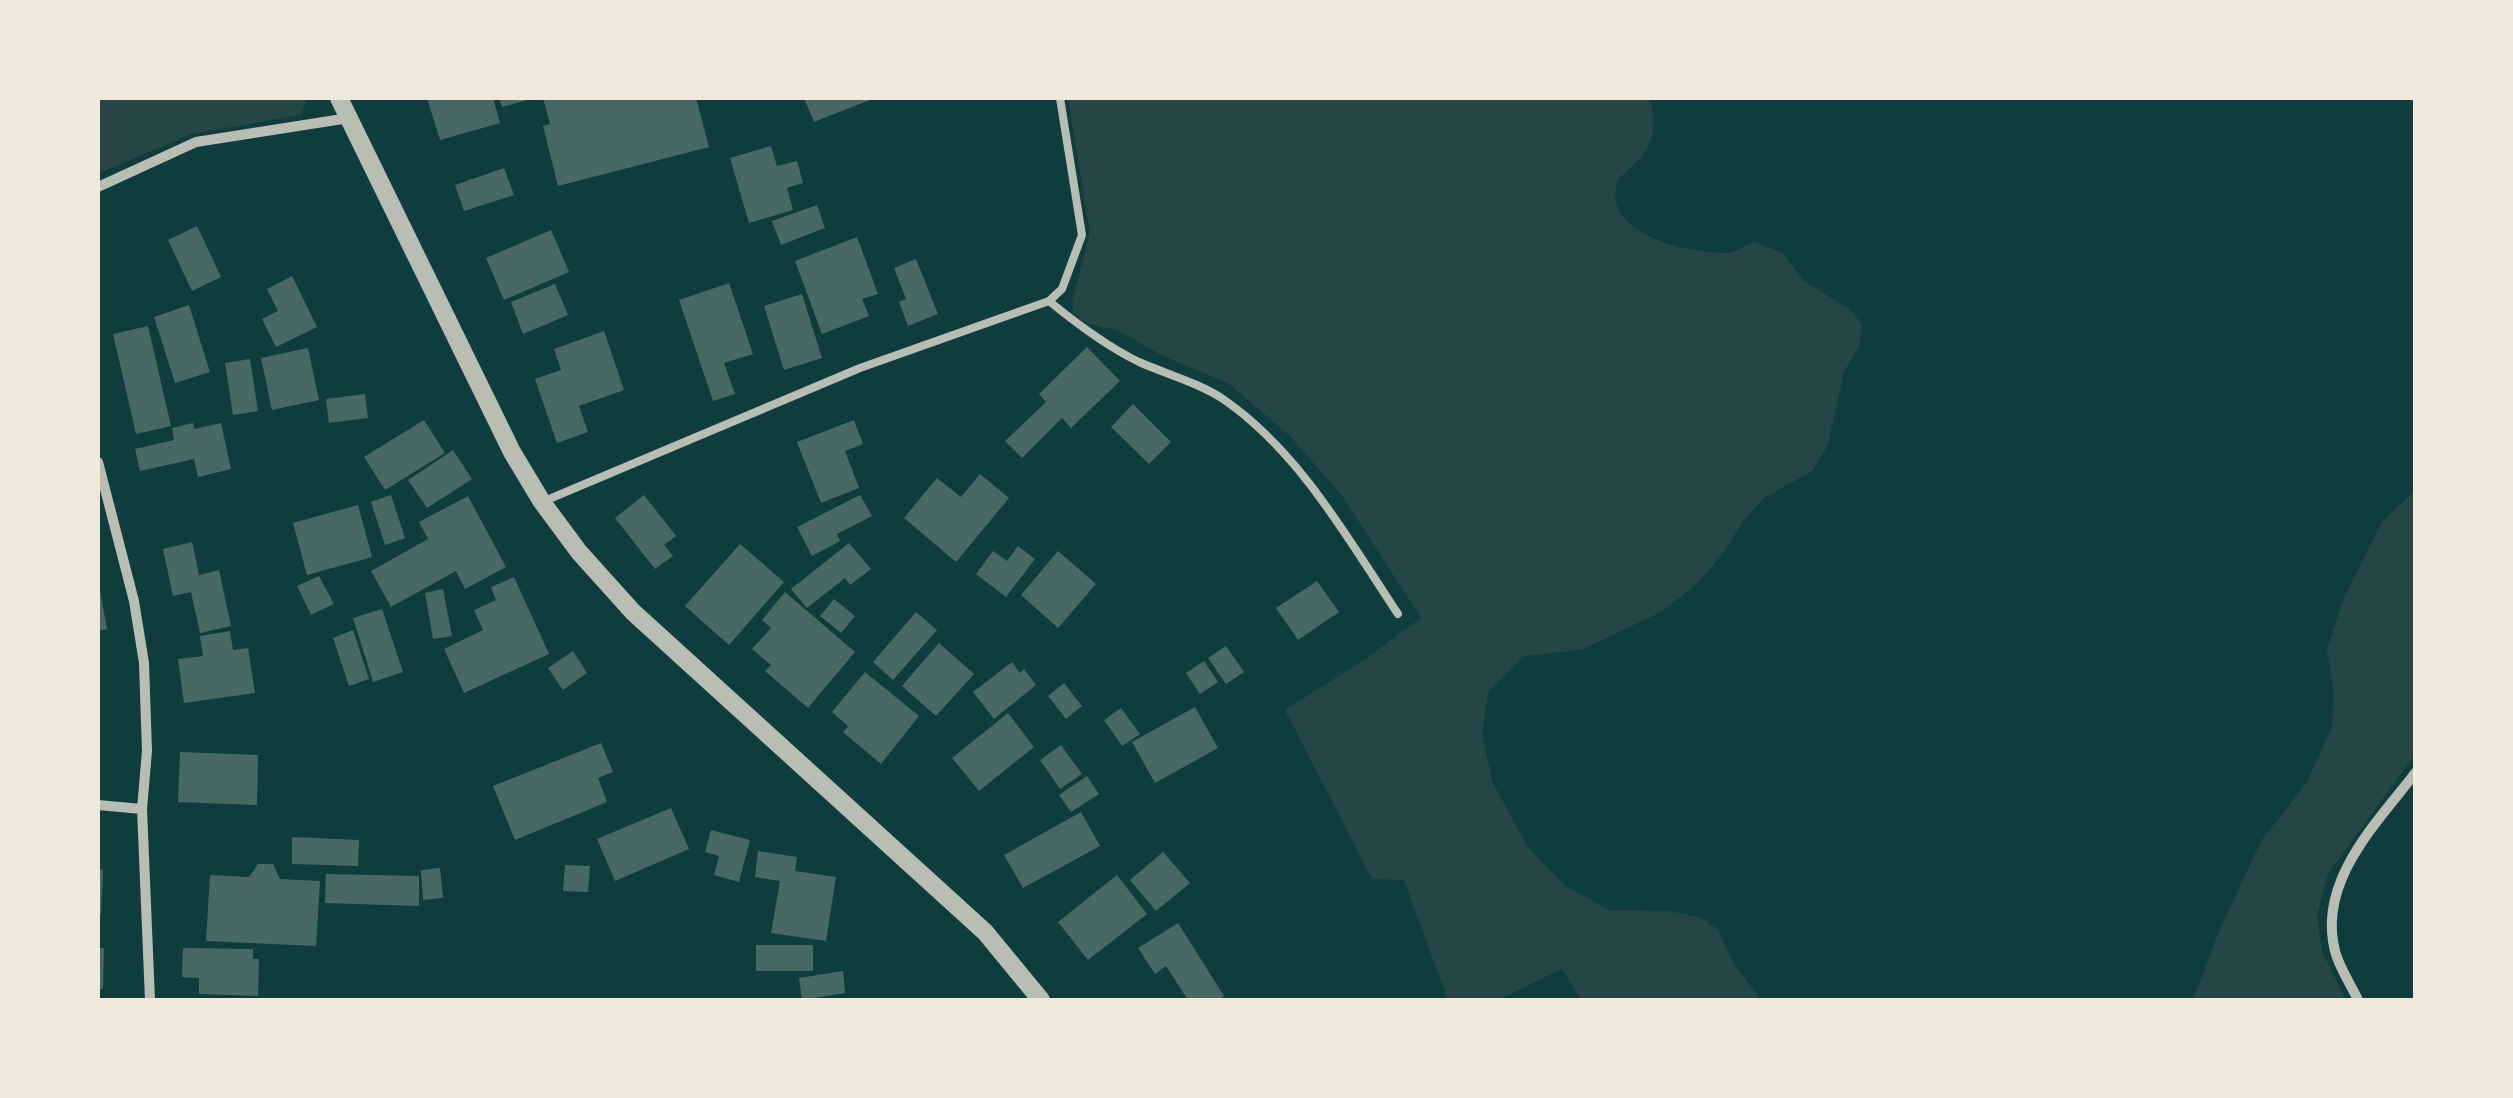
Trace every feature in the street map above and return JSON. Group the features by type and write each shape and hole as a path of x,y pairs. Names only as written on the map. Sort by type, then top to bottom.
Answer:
{"street":[{"path":"339,98 512,452 579,552 634,612 985,932 1041,1000"},
{"path":"98,187 196,142 349,118"},
{"path":"98,462 134,601 144,664 146,752 142,809 150,1000"},
{"path":"2358,1000 2335,951 2332,913 2346,864 2416,772"},
{"path":"98,805 142,809"}],"lane":[{"path":"542,502 860,368 1050,301 1062,289 1082,235 1060,98"},
{"path":"1050,301 1082,328 1134,359 1222,398 1277,448 1328,510 1398,614"}],"shaded area":[{"path":"98,98 308,98 301,115 191,134 98,174"},
{"path":"1068,98 1650,98 1653,125 1649,145 1617,180 1615,201 1632,226 1679,247 1725,253 1754,242 1783,253 1804,281 1849,309 1862,324 1860,344 1844,372 1828,445 1812,471 1764,498 1697,584 1661,612 1581,650 1523,656 1488,692 1482,735 1493,783 1527,846 1564,885 1609,910 1669,911 1700,917 1718,930 1734,964 1762,1000 1581,1000 1562,969 1498,1000 1448,1000 1404,880 1372,879 1285,710 1421,618 1343,497 1290,436 1228,383 1163,356 1119,331 1086,323 1074,313 1072,301 1090,233"},
{"path":"2415,491 2415,755 2328,874 2317,916 2322,951 2346,1000 2193,1000 2261,841 2307,782 2332,727 2334,693 2327,650 2343,600 2383,520"}],"building":[{"path":"427,98 493,98 500,123 440,140"},
{"path":"499,98 531,98 531,99 502,107"},
{"path":"543,98 696,98 709,147 558,186 543,126 550,124"},
{"path":"804,98 875,98 814,122"},
{"path":"771,146 777,166 797,161 803,183 787,188 793,210 749,223 730,158"},
{"path":"504,168 514,195 464,211 455,185"},
{"path":"817,205 825,228 781,245 772,221"},
{"path":"197,226 221,277 192,291 168,240"},
{"path":"551,230 569,272 504,300 486,258"},
{"path":"857,237 878,294 862,299 869,316 822,334 795,261"},
{"path":"916,259 938,314 908,326 899,302 906,299 894,268"},
{"path":"292,276 317,327 276,347 262,319 278,311 267,289"},
{"path":"729,283 753,354 724,363 735,394 713,401 679,300"},
{"path":"555,284 568,315 523,334 511,302"},
{"path":"802,294 822,358 784,370 764,306"},
{"path":"189,305 210,372 175,383 154,317"},
{"path":"148,326 171,426 136,434 113,334"},
{"path":"604,331 624,390 579,406 588,432 557,443 535,379 561,370 554,349"},
{"path":"1087,347 1120,381 1071,428 1062,418 1022,458 1005,441 1046,402 1039,394"},
{"path":"308,348 319,400 272,410 261,358"},
{"path":"250,359 258,411 233,415 225,363"},
{"path":"365,394 368,418 329,423 326,399"},
{"path":"1133,404 1171,442 1149,464 1111,427"},
{"path":"424,420 445,453 385,490 364,457"},
{"path":"854,420 863,444 845,451 859,488 821,503 797,442"},
{"path":"193,423 194,429 221,423 231,469 198,477 194,459 140,471 135,449 174,440 172,428"},
{"path":"453,450 472,479 427,508 408,480"},
{"path":"980,474 1009,498 956,562 904,518 937,478 961,497"},
{"path":"391,495 405,538 385,545 371,502"},
{"path":"644,495 676,536 664,545 673,556 655,569 615,518"},
{"path":"860,495 872,516 837,534 840,541 812,556 797,527"},
{"path":"468,496 506,567 465,589 456,571 391,607 371,571 428,539 419,522"},
{"path":"358,505 372,557 307,575 293,523"},
{"path":"192,542 199,575 219,570 231,626 200,633 191,592 173,596 163,549"},
{"path":"849,543 871,569 850,585 845,578 807,608 791,589"},
{"path":"740,544 784,582 729,645 685,606"},
{"path":"1018,546 1035,559 1006,597 976,574 993,551 1007,561"},
{"path":"1058,551 1096,584 1058,628 1021,595"},
{"path":"319,576 334,604 311,615 297,586"},
{"path":"514,577 549,654 464,693 444,649 483,630 474,610 496,600 491,587"},
{"path":"98,580 107,629 98,631"},
{"path":"1317,581 1339,612 1298,640 1276,608"},
{"path":"443,589 452,636 433,639 425,593"},
{"path":"785,592 855,652 808,708 765,671 771,665 752,649 771,628 762,620"},
{"path":"834,599 855,616 841,633 820,616"},
{"path":"382,609 403,672 373,682 353,618"},
{"path":"916,612 937,630 893,680 873,662"},
{"path":"353,630 369,679 349,686 333,638"},
{"path":"230,631 233,650 248,648 255,693 184,703 178,659 203,656 200,636"},
{"path":"939,643 974,674 936,716 902,686"},
{"path":"1226,646 1244,672 1226,684 1208,658"},
{"path":"573,651 587,673 563,690 548,668"},
{"path":"1204,661 1218,682 1200,694 1186,673"},
{"path":"1012,662 1020,673 1024,669 1036,685 994,719 973,692"},
{"path":"865,672 919,716 881,764 843,732 848,726 832,712"},
{"path":"1064,683 1082,706 1066,719 1048,696"},
{"path":"1195,707 1218,748 1155,783 1132,742"},
{"path":"1121,708 1140,734 1122,746 1104,720"},
{"path":"1008,713 1034,747 979,791 952,758"},
{"path":"601,743 613,772 598,778 607,802 515,840 493,786"},
{"path":"1061,745 1082,774 1060,789 1040,760"},
{"path":"180,752 258,755 257,805 178,802"},
{"path":"1087,776 1099,794 1071,812 1059,795"},
{"path":"671,808 689,849 615,881 597,839"},
{"path":"1081,812 1100,846 1023,888 1004,855"},
{"path":"711,830 750,840 739,882 714,875 719,856 705,852"},
{"path":"292,837 359,840 358,866 292,864"},
{"path":"758,851 797,857 795,871 836,877 826,941 771,933 780,881 755,877"},
{"path":"1163,852 1190,883 1156,911 1130,880"},
{"path":"258,864 273,864 280,879 320,881 316,946 206,941 210,875 249,877"},
{"path":"565,865 590,866 588,892 563,891"},
{"path":"440,868 443,898 423,900 421,870"},
{"path":"98,869 103,870 101,915 98,915"},
{"path":"326,874 419,876 419,906 325,903"},
{"path":"1117,875 1147,914 1088,960 1058,922"},
{"path":"1178,923 1224,996 1218,1000 1188,1000 1166,966 1155,974 1138,948"},
{"path":"756,945 813,945 813,971 756,971"},
{"path":"98,948 104,948 103,989 98,989"},
{"path":"183,948 253,949 253,959 259,959 258,996 199,994 199,978 182,977"},
{"path":"843,971 845,993 802,1000 799,978"}]}
